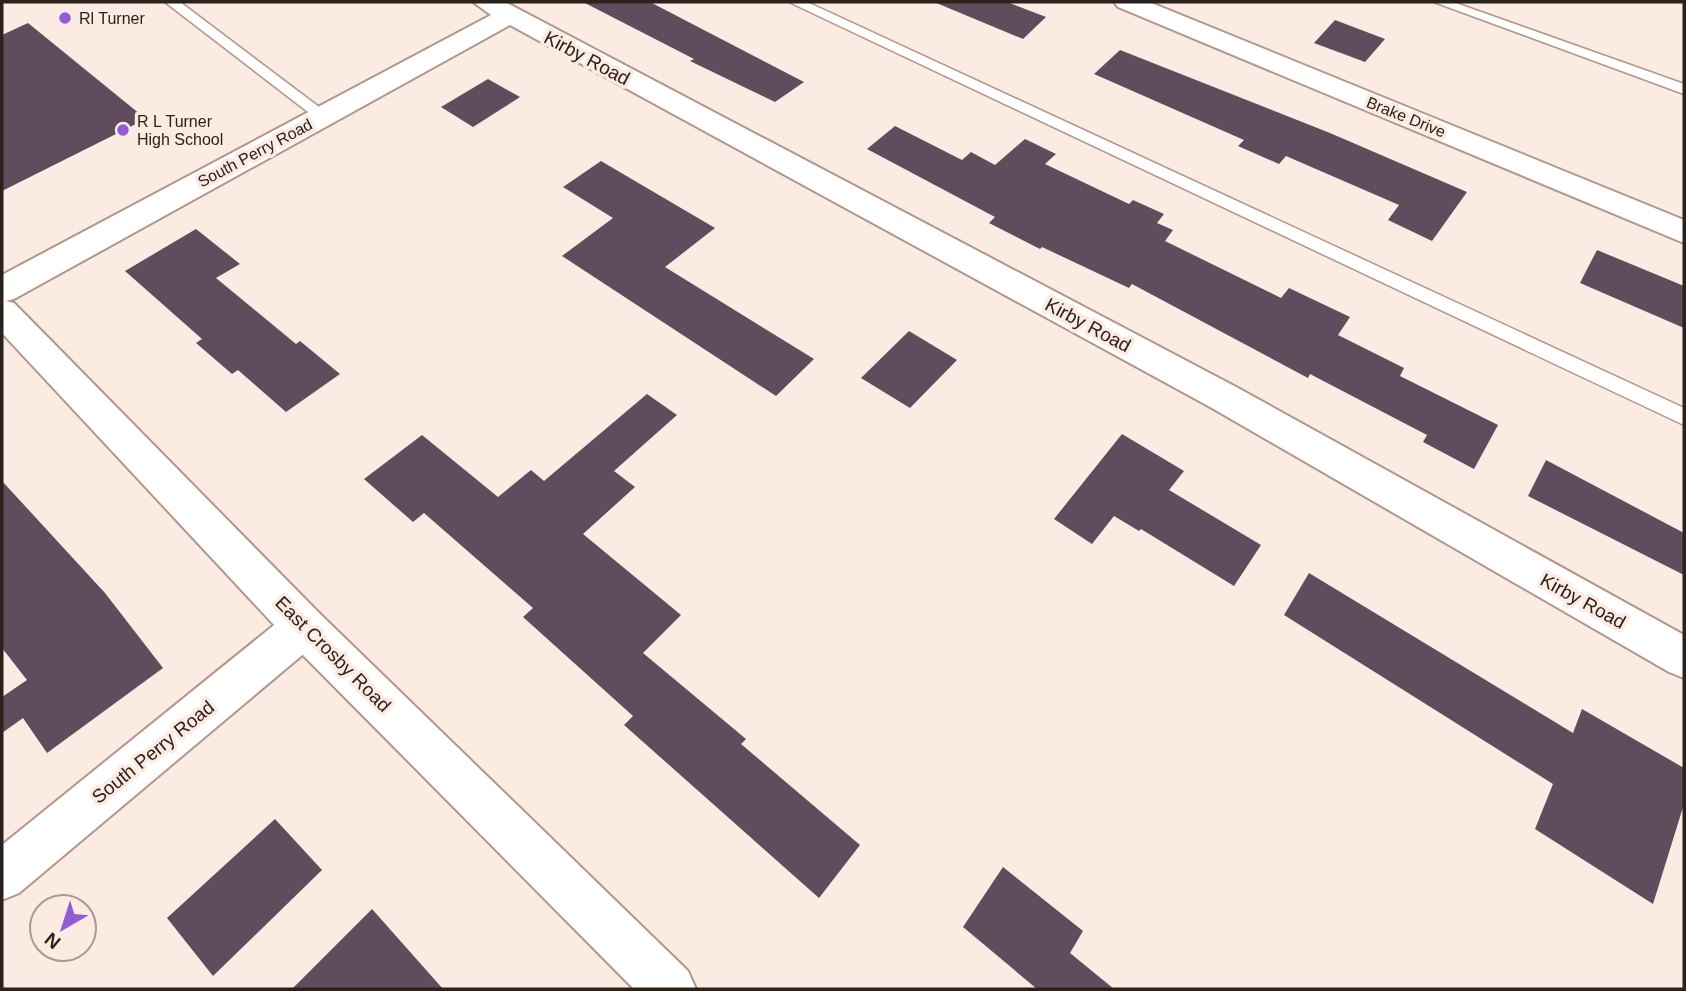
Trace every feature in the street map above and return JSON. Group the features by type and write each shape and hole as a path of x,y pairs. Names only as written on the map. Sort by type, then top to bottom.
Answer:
{"street":[{"name":"Brake Drive","path":"1127,2 1684,232"},
{"name":"South Perry Road","path":"2,290 322,116 497,9"},
{"name":"Kirby Road","path":"497,9 1226,398 1684,658"},
{"name":"East Crosby Road","path":"2,312 304,627 670,989"},
{"name":"South Perry Road","path":"2,876 304,627"}],"lane":[{"path":"173,2 322,116"},
{"path":"796,2 1684,417"},
{"path":"1441,2 1684,89"}],"building":[{"path":"583,2 650,2 804,82 775,102 690,61 694,59"},
{"path":"934,2 1007,2 1046,17 1023,39"},
{"path":"1335,20 1385,39 1365,62 1314,43"},
{"path":"28,23 146,119 2,191 2,35"},
{"path":"1120,50 1330,133 1467,192 1432,241 1388,220 1399,205 1286,156 1279,164 1238,146 1244,140 1094,74"},
{"path":"488,79 520,97 473,127 441,107"},
{"path":"895,126 962,160 971,152 995,165 1025,139 1056,154 1045,164 1129,204 1133,200 1164,214 1157,223 1173,230 1165,241 1281,298 1289,288 1350,317 1338,335 1404,368 1400,376 1498,425 1474,469 1423,442 1427,435 1310,374 1308,378 1132,284 1129,288 1042,247 1040,249 989,223 995,217 867,149"},
{"path":"601,161 715,228 665,267 814,359 776,396 562,256 613,218 563,187"},
{"path":"196,229 240,264 216,278 296,344 300,341 340,374 286,412 238,370 232,374 196,343 202,339 125,271"},
{"path":"1597,250 1684,286 1684,328 1580,283"},
{"path":"909,331 957,360 910,408 861,378"},
{"path":"647,394 677,415 614,471 635,487 583,534 681,615 643,653 746,739 741,744 860,845 819,898 624,725 633,716 523,617 533,608 424,513 413,522 364,479 422,435 498,497 531,470 544,481"},
{"path":"1122,434 1184,471 1169,490 1261,545 1234,586 1141,529 1139,531 1114,516 1092,544 1054,519"},
{"path":"1546,460 1684,533 1684,575 1528,496"},
{"path":"2,481 105,593 163,668 47,753 23,718 2,733 2,697 27,680 2,648"},
{"path":"1309,573 1573,733 1582,709 1684,768 1684,804 1653,904 1535,829 1553,784 1284,615"},
{"path":"275,819 322,870 213,976 167,918"},
{"path":"1003,867 1083,931 1070,953 1114,989 1037,989 963,927"},
{"path":"372,909 443,989 292,989"}],"place":[{"name":"Rl Turner","path":"65,18"},
{"name":"R L Turner High School","path":"123,130"}]}
